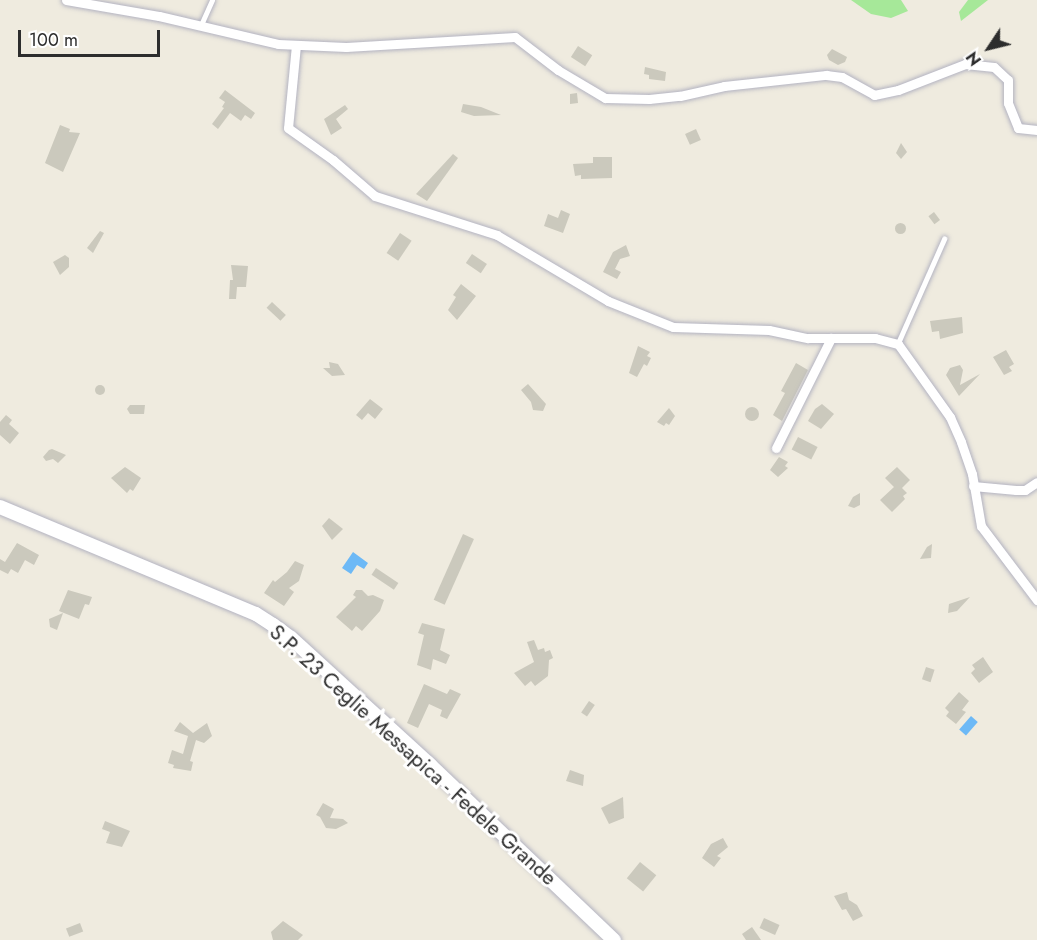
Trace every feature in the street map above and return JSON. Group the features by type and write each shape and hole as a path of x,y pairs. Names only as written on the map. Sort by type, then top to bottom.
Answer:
{"street":[{"path":"66,0 201,26 278,44 346,47 515,37 558,70 605,98 680,96 724,86 826,75 842,77 874,95 898,90 965,64 994,67 1008,80 1008,103 1017,128 1037,130"},
{"path":"296,45 288,128 333,160 375,196 496,235 608,301 674,327 769,330 808,338 875,338 898,344 950,417 972,474 981,526 1037,600"},
{"path":"776,448 831,338"},
{"path":"973,486 1025,490 1037,482"},
{"name":"S.P. 23 Ceglie Messapica - Fedele Grande","path":"0,507 256,614 291,638 430,765 614,940"}],"lane":[{"path":"201,26 212,0"},
{"path":"898,344 944,239"}],"green space":[{"path":"851,0 901,0 908,11 891,18 871,14"},
{"path":"968,0 988,0 961,21 959,12"}],"water":[{"path":"353,552 368,563 364,569 357,565 351,574 342,568"},
{"path":"971,716 978,722 966,735 959,730"}],"building":[{"path":"578,46 592,55 585,66 571,57"},
{"path":"832,49 847,57 845,62 838,65 829,60 827,55"},
{"path":"645,67 666,72 665,81 649,79 649,75 644,74"},
{"path":"225,90 255,113 251,119 245,115 241,121 230,113 218,129 212,124 224,108 222,107 225,102 219,98"},
{"path":"577,93 578,103 570,104 570,94"},
{"path":"463,104 481,107 501,115 474,116 461,112"},
{"path":"345,105 348,109 336,119 342,128 331,135 324,119"},
{"path":"60,125 70,129 69,132 80,133 63,172 45,163"},
{"path":"696,129 701,140 690,145 685,134"},
{"path":"901,143 907,152 901,159 896,153"},
{"path":"453,154 458,158 427,201 416,194"},
{"path":"593,157 612,157 612,178 581,179 581,175 575,176 573,164 593,163"},
{"path":"561,210 570,214 563,233 544,226 548,214 558,218"},
{"path":"934,212 940,220 934,224 928,216"},
{"path":"900,223 904,224 904,232 900,233 896,232 895,228 896,224"},
{"path":"100,231 104,233 93,253 87,248"},
{"path":"400,233 412,241 398,261 387,253"},
{"path":"626,245 630,256 620,259 615,269 621,272 617,279 603,272 613,252"},
{"path":"472,254 487,264 481,273 466,263"},
{"path":"65,255 69,258 69,267 60,275 53,262"},
{"path":"231,265 248,266 246,287 237,287 236,299 229,299 230,280 233,280"},
{"path":"461,284 476,296 457,320 448,310 456,297 453,295"},
{"path":"272,302 286,315 280,321 267,308"},
{"path":"962,317 963,333 940,339 939,331 932,332 930,321"},
{"path":"638,346 650,352 647,356 651,358 647,366 644,364 637,377 629,373"},
{"path":"1006,350 1014,364 1009,367 1012,371 1004,375 993,357"},
{"path":"329,362 338,364 345,375 332,376 323,368 330,368"},
{"path":"796,363 808,370 782,421 773,415 785,393 781,391"},
{"path":"960,365 963,370 960,385 980,374 959,396 946,375 950,368"},
{"path":"528,384 546,404 543,411 533,410 531,402 521,390"},
{"path":"100,385 104,386 104,394 100,395 96,394 95,390 96,386"},
{"path":"370,399 383,409 375,419 368,413 362,420 356,415"},
{"path":"822,404 834,414 821,429 808,421 815,409"},
{"path":"130,405 145,405 144,414 130,414 127,409"},
{"path":"752,407 757,409 759,414 757,419 752,421 747,419 745,414 747,409"},
{"path":"669,408 675,416 669,425 666,423 664,426 657,422"},
{"path":"6,415 12,420 9,424 19,433 10,444 0,435 0,422"},
{"path":"798,437 818,447 811,459 792,449"},
{"path":"52,449 66,455 58,463 53,459 46,461 43,457"},
{"path":"779,457 788,462 785,466 788,468 778,477 770,470"},
{"path":"125,467 141,478 133,491 130,489 127,493 111,478"},
{"path":"897,467 910,480 902,488 907,493 903,496 905,499 892,512 880,500 894,487 885,478"},
{"path":"860,493 860,505 854,508 848,506 853,497"},
{"path":"329,518 343,529 332,540 322,526"},
{"path":"463,534 474,539 445,605 434,600"},
{"path":"17,543 39,555 34,565 25,560 18,573 11,569 8,574 0,570 0,559 5,562"},
{"path":"932,544 931,558 920,559 927,547"},
{"path":"295,561 304,565 299,581 289,588 294,592 284,606 264,593 273,580 275,582 287,572"},
{"path":"376,568 398,583 394,590 372,575"},
{"path":"68,590 92,597 89,605 85,604 79,619 59,611"},
{"path":"356,590 362,590 368,596 373,595 384,600 380,611 362,631 356,626 352,631 336,617 356,597 353,595"},
{"path":"970,597 957,611 948,613 949,604"},
{"path":"63,613 57,630 50,627 49,619"},
{"path":"422,623 445,629 440,650 450,655 446,664 433,659 431,670 417,665 424,635 418,633"},
{"path":"534,640 538,650 544,648 545,652 550,650 553,658 549,660 548,676 535,686 531,681 525,686 514,673 534,662 527,642"},
{"path":"983,657 993,672 979,683 971,673 975,669 972,665"},
{"path":"926,667 935,670 931,682 922,679"},
{"path":"424,684 447,694 450,689 461,694 447,719 440,716 442,710 429,704 418,728 407,723"},
{"path":"959,692 969,701 962,710 966,712 956,724 946,716 949,712 945,708"},
{"path":"589,701 595,705 587,717 581,713"},
{"path":"180,722 193,733 207,723 212,736 204,743 196,740 190,761 193,762 191,771 173,768 174,765 168,763 172,750 183,754 188,736 174,731"},
{"path":"570,770 584,775 583,786 566,781"},
{"path":"623,797 624,818 609,824 601,808"},
{"path":"323,803 334,809 330,818 343,819 348,823 336,829 326,828 320,817 316,815"},
{"path":"105,821 130,831 122,847 106,843 110,832 102,829"},
{"path":"723,838 728,847 717,856 721,858 714,867 702,858 711,844"},
{"path":"640,862 656,875 643,892 627,878"},
{"path":"847,892 849,900 857,905 863,916 853,921 846,909 842,910 834,896"},
{"path":"764,918 780,925 775,935 760,928"},
{"path":"283,921 303,935 298,940 273,940 271,932"},
{"path":"80,923 83,931 69,937 66,928"},
{"path":"752,927 761,940 746,940 742,934"}]}
